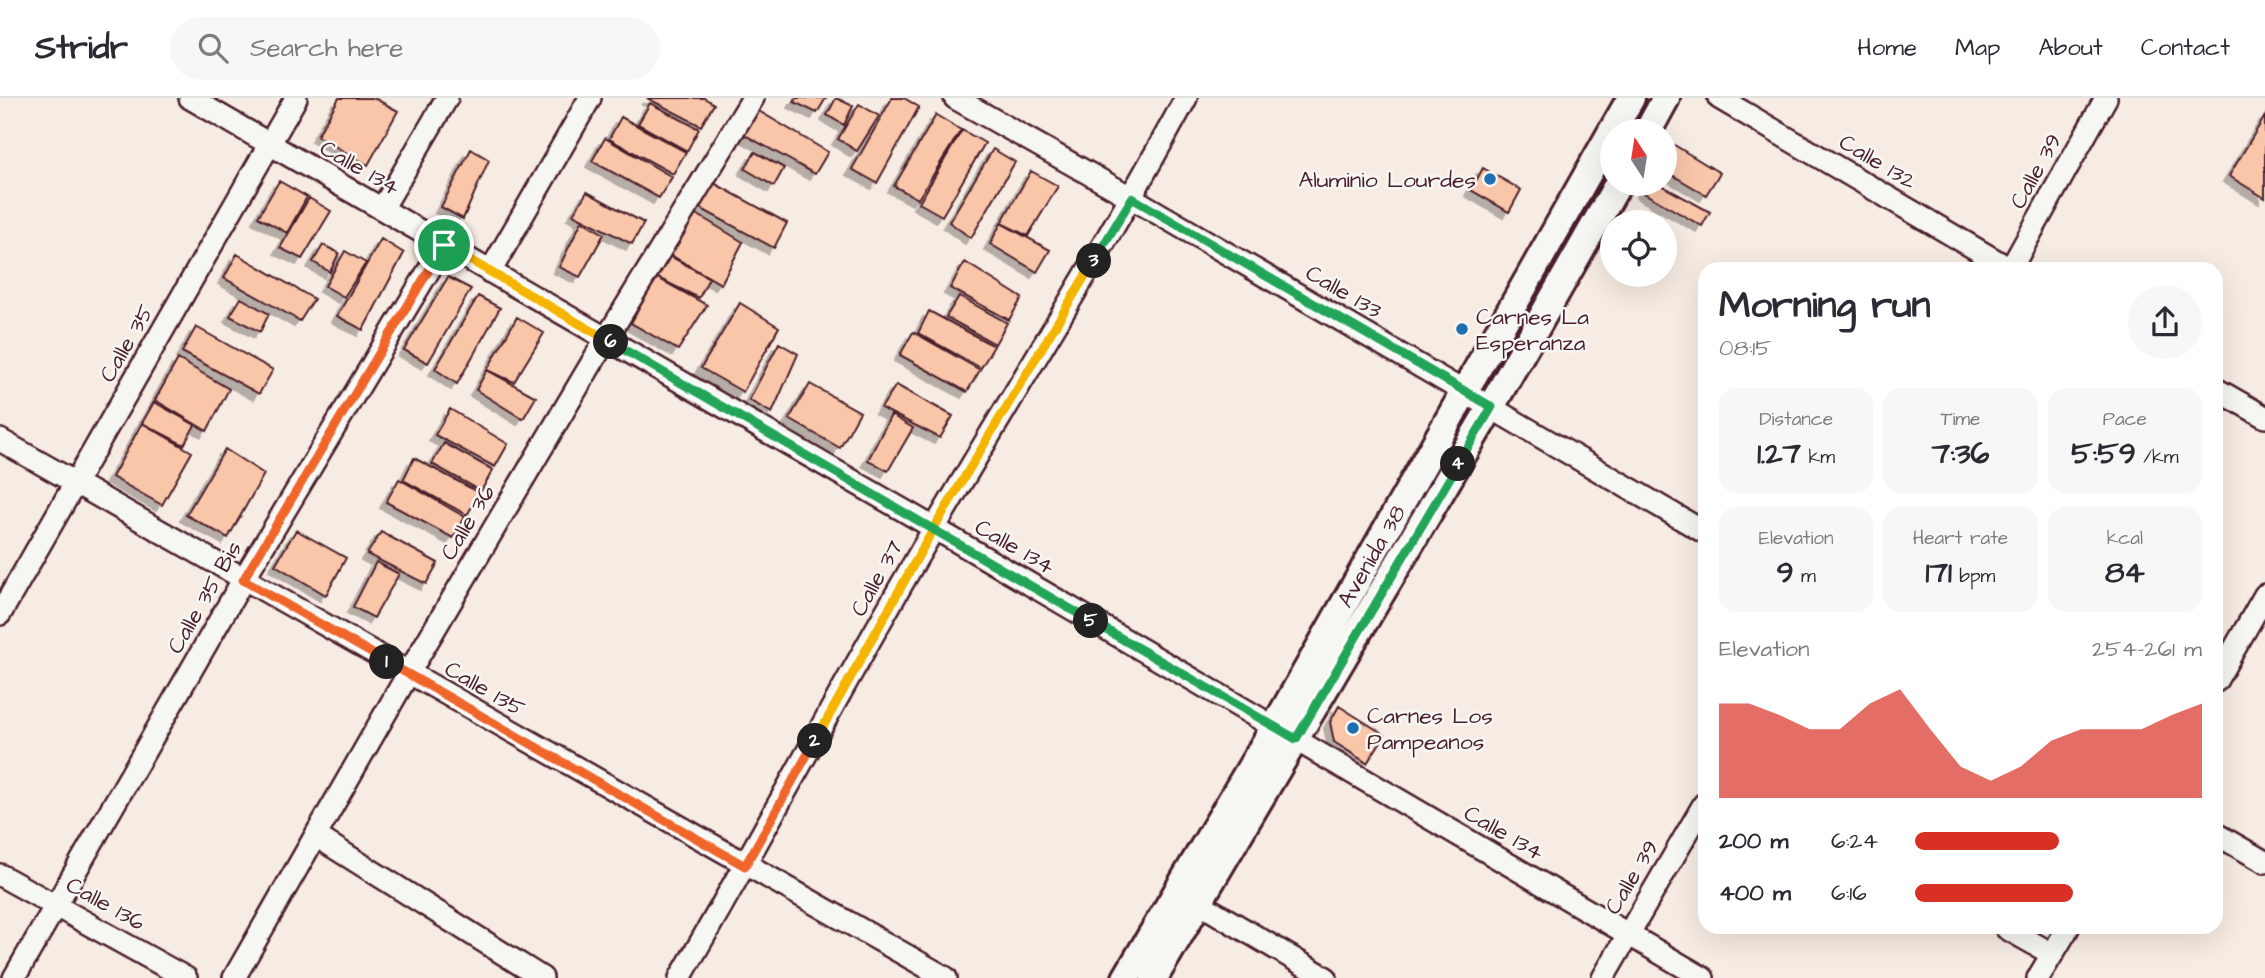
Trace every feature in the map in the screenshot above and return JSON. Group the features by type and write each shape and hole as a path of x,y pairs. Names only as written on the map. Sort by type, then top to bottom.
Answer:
{"main road":[{"name":"Avenida 38","path":"1619,119 1631,98"},
{"path":"1654,119 1666,98"},
{"name":"Avenida 38","path":"1154,978 1199,904 1465,391 1600,152"},
{"name":"Avenida 38","path":"1126,978 1285,734 1492,407 1611,196"}],"street":[{"name":"Calle 134","path":"190,98 934,528 1703,978"},
{"name":"Calle 35","path":"0,614 296,98"},
{"path":"382,209 447,98"},
{"path":"490,272 590,98"},
{"name":"Calle 36","path":"234,978 408,674 606,339 753,98"},
{"name":"Calle 133","path":"955,98 1132,198 1698,528"},
{"name":"Calle 37","path":"680,978 934,528 1132,198 1186,98"},
{"name":"Calle 132","path":"1719,98 1996,262"},
{"name":"Calle 39","path":"2014,262 2106,98"},
{"name":"Calle 35 Bis","path":"14,978 243,580 444,245"},
{"path":"2223,393 2265,417"},
{"name":"Calle 135","path":"0,440 946,978"},
{"path":"2223,669 2265,595"},
{"name":"Calle 39","path":"1602,978 1698,814"},
{"path":"316,835 541,978"},
{"path":"2223,838 2265,862"},
{"name":"Calle 136","path":"0,874 186,978"},
{"path":"1199,904 1326,978"},
{"path":"2017,934 2052,954"},
{"path":"2038,978 2064,934"}],"building":[{"path":"339,98 374,98 398,111 368,165 317,136"},
{"path":"647,98 704,98 714,104 701,126"},
{"path":"796,98 826,98 817,113 794,102"},
{"path":"836,98 853,106 844,125 827,115"},
{"path":"892,98 904,98 919,107 877,183 852,169"},
{"path":"650,103 699,129 687,151 638,124"},
{"path":"859,104 879,116 857,151 838,139"},
{"path":"752,107 828,152 815,174 738,131"},
{"path":"936,115 961,130 918,199 894,186"},
{"path":"2265,116 2265,198 2229,176"},
{"path":"621,117 686,152 673,174 609,139"},
{"path":"962,130 985,143 942,216 919,203"},
{"path":"605,138 672,177 659,198 592,161"},
{"path":"1677,147 1720,173 1706,195 1677,178"},
{"path":"471,149 489,160 463,219 441,207"},
{"path":"993,149 1015,162 971,238 949,222"},
{"path":"755,152 784,168 774,186 745,169"},
{"name":"Aluminio Lourdes","path":"1483,168 1521,190 1509,212 1471,190"},
{"path":"1031,171 1058,186 1028,236 1001,223"},
{"path":"279,181 307,197 287,233 258,217"},
{"path":"710,181 787,223 774,248 696,206"},
{"path":"587,192 644,223 632,244 573,214"},
{"path":"1677,194 1710,212 1702,226 1649,196 1677,196"},
{"path":"309,198 331,211 302,259 280,248"},
{"path":"693,212 743,242 721,284 669,254"},
{"path":"582,221 604,234 580,277 559,267"},
{"path":"1001,223 1050,250 1037,272 990,244"},
{"path":"381,239 404,253 363,330 337,316"},
{"path":"323,245 339,253 330,272 313,262"},
{"path":"345,251 366,263 344,297 325,286"},
{"path":"237,254 314,299 300,321 224,278"},
{"path":"668,255 709,278 699,298 656,277"},
{"path":"965,262 1022,298 1009,320 950,288"},
{"path":"448,277 471,289 428,363 404,350"},
{"path":"656,277 707,305 678,350 631,323"},
{"path":"478,296 500,308 457,384 435,369"},
{"path":"959,296 1007,323 995,344 946,317"},
{"path":"241,298 269,314 260,332 230,316"},
{"path":"740,303 779,327 743,392 701,368"},
{"path":"929,311 994,346 981,368 918,333"},
{"path":"517,317 544,333 514,382 487,370"},
{"path":"196,327 273,370 259,394 182,352"},
{"path":"913,332 980,370 967,392 900,355"},
{"path":"779,343 798,354 772,413 749,400"},
{"path":"178,359 229,389 207,431 155,400"},
{"path":"487,370 536,397 523,419 476,390"},
{"path":"810,384 860,412 840,448 789,419"},
{"path":"896,385 953,416 940,438 881,408"},
{"path":"154,402 195,425 184,445 142,423"},
{"path":"450,409 508,444 495,467 435,435"},
{"path":"891,415 913,428 888,471 868,460"},
{"path":"142,423 192,452 162,505 112,477"},
{"path":"444,443 493,470 481,491 432,464"},
{"path":"225,449 264,474 228,538 186,515"},
{"path":"414,458 480,493 467,515 403,480"},
{"path":"399,479 465,517 453,538 386,502"},
{"path":"296,530 346,558 326,595 275,565"},
{"path":"381,532 438,563 426,584 367,554"},
{"path":"376,562 399,574 374,618 353,607"},
{"name":"Carnes Los Pampeanos","path":"1339,706 1385,735 1367,763 1334,742 1330,722"}],"place":[{"name":"Aluminio Lourdes","path":"1490,179"},
{"name":"Carnes La Esperanza","path":"1462,329"},
{"name":"Carnes Los Pampeanos","path":"1353,728"}],"route":[{"path":"444,245 243,580 745,866 934,528 1132,198 1492,407 1296,739 1274,728 934,528 444,245"}]}
